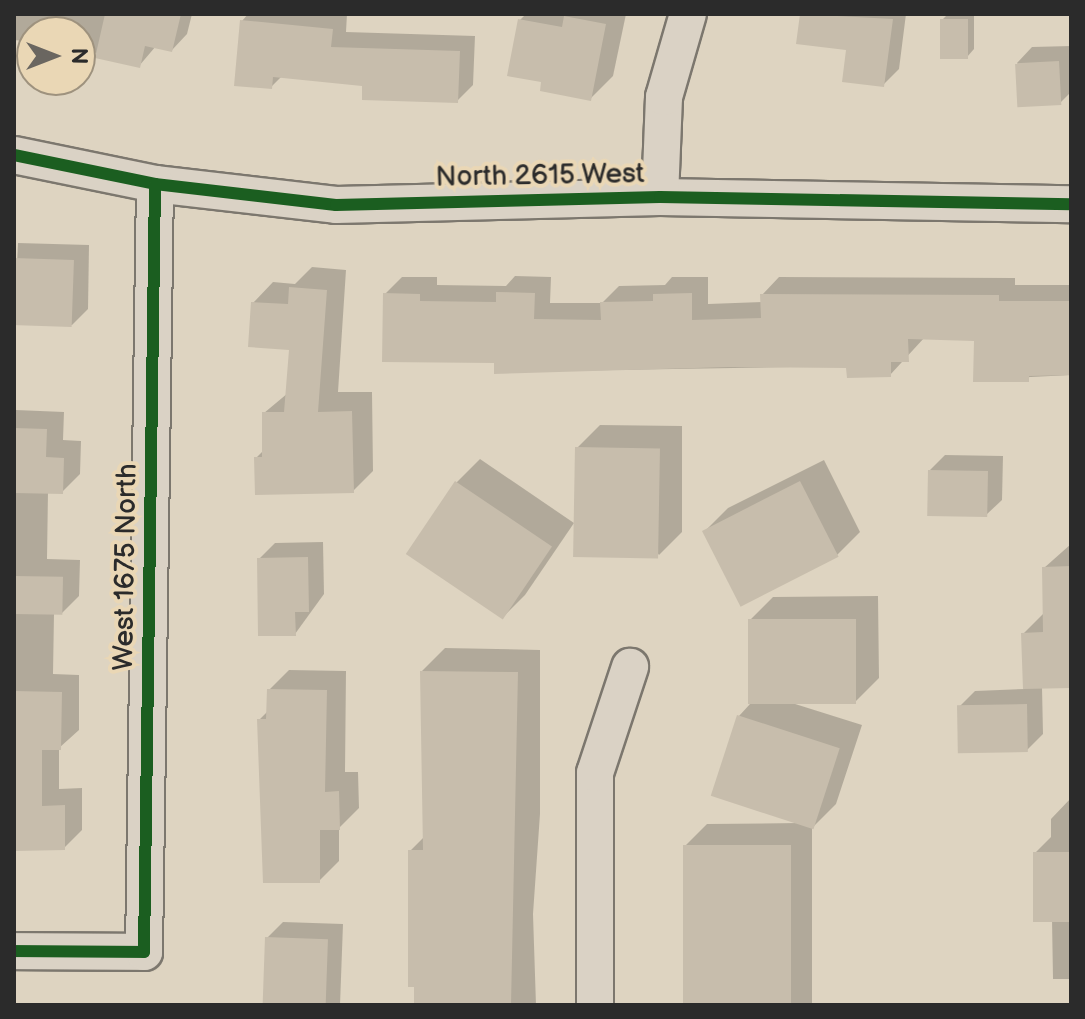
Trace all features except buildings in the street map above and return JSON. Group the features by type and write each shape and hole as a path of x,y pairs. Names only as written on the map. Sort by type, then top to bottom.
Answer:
{"street":[{"path":"660,197 664,97 688,14"},
{"name":"North 2615 West","path":"14,155 155,184 336,205 660,197 1071,204"},
{"name":"West 1675 North","path":"14,951 144,952 155,184"},
{"path":"595,1005 595,773 630,667"}],"cycle path":[{"path":"14,155 155,184 336,205 660,197 1071,204"},
{"path":"14,951 144,952 155,184"}]}
